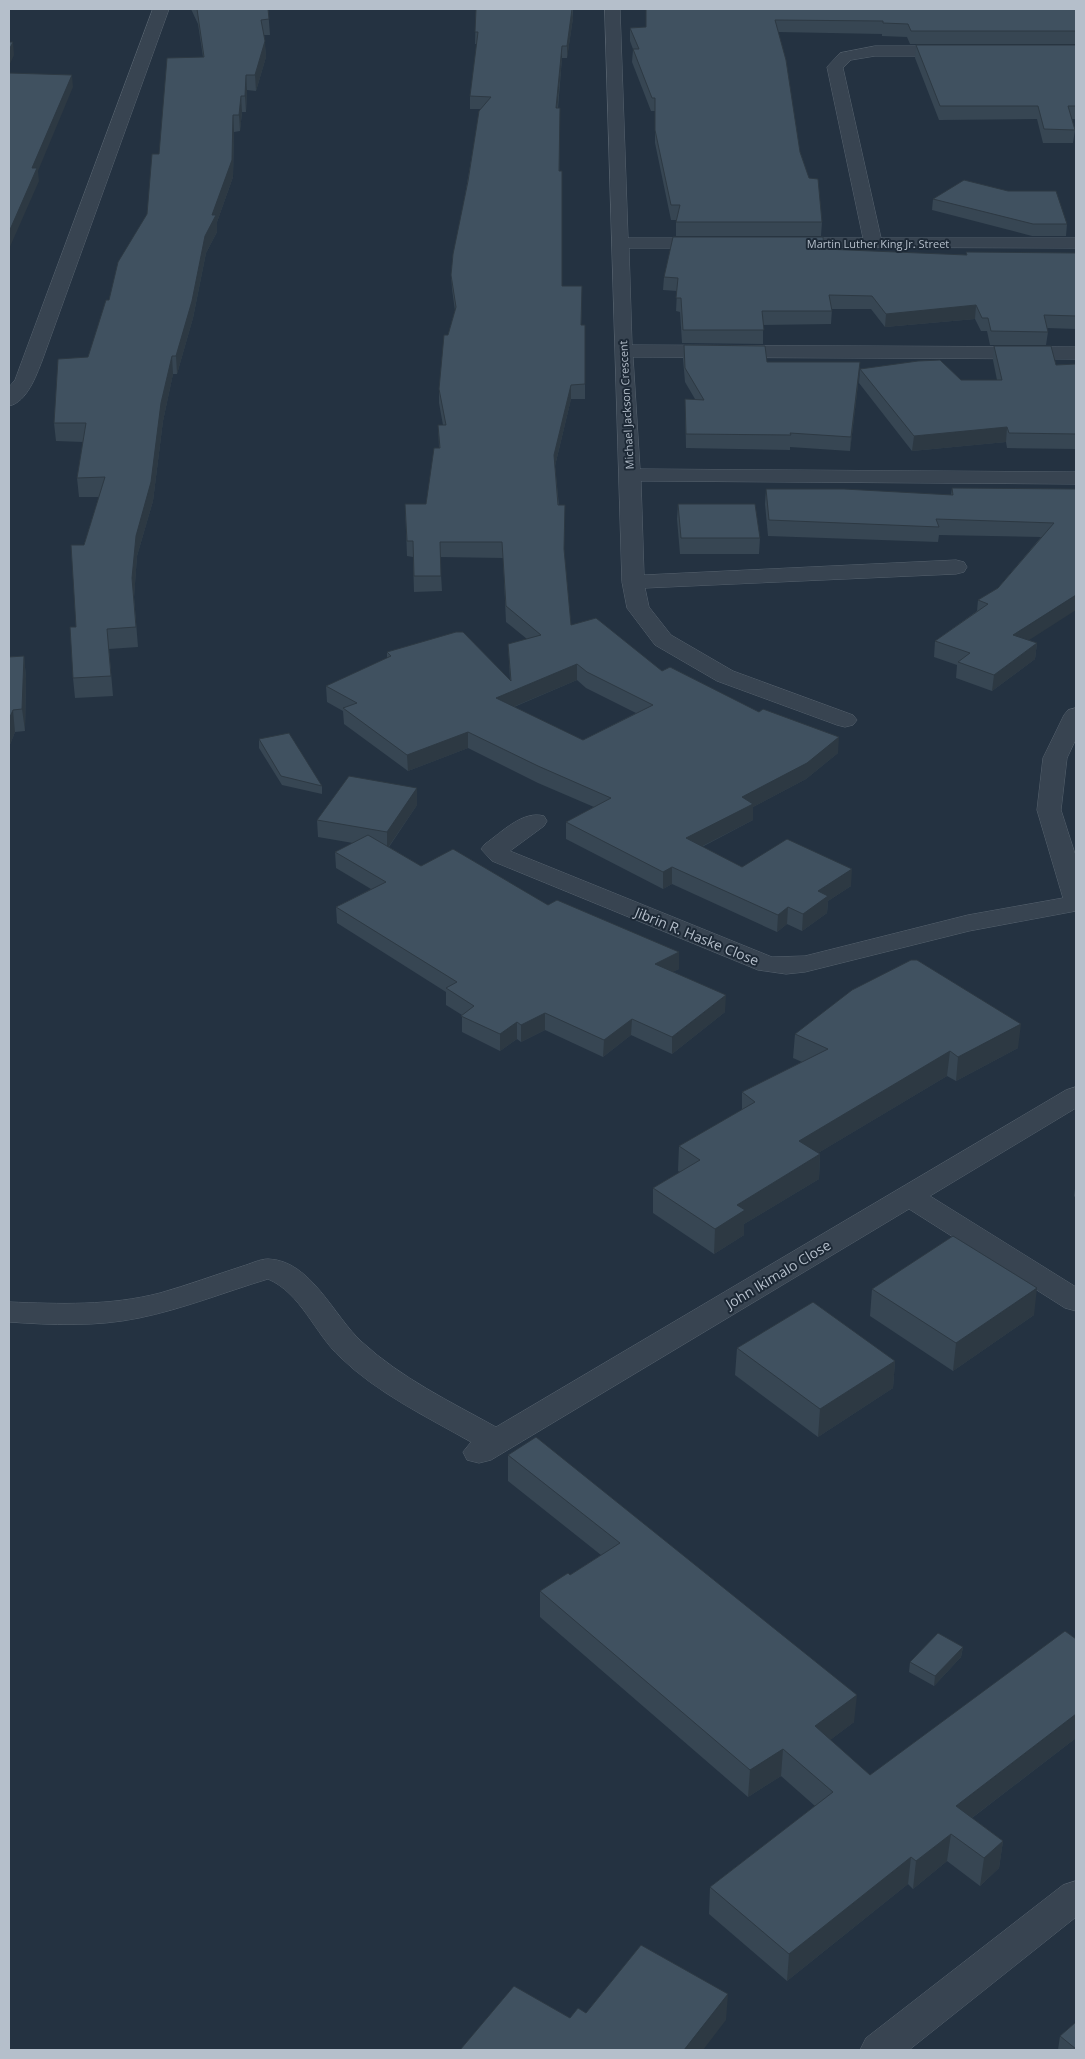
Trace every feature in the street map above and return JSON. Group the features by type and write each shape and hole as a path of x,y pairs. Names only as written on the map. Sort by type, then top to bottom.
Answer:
{"street":[{"path":"9,400 24,381 32,361 160,9"},
{"name":"Michael Jackson Crescent","path":"612,9 623,350 630,475 1076,478"},
{"path":"873,242 835,67 846,56 875,51 971,51"},
{"path":"621,243 727,243"},
{"name":"Martin Luther King Jr. Street","path":"766,243 1076,243"},
{"path":"623,350 1076,353"},
{"path":"630,475 633,582 638,608 663,640 725,676 845,720"},
{"path":"633,582 956,567"},
{"path":"1076,716 1056,758 1049,810 1076,898"},
{"name":"Jibrin R. Haske Close","path":"535,821 494,849 501,856 767,964 786,966 813,963 968,923 1076,903"},
{"name":"John Ikimalo Close","path":"9,1312 47,1314 120,1311 169,1300 268,1269 281,1271 292,1280 350,1349 487,1447 1076,1096"},
{"path":"910,1196 1076,1301"},
{"path":"880,2050 1076,1896"}],"building":[{"path":"197,9 268,9 269,19 261,20 265,41 255,75 246,75 245,96 241,96 239,115 233,115 232,160 212,215 216,215 205,236 192,301 176,356 172,356 161,403 151,482 136,536 132,578 136,627 107,629 111,676 73,678 70,627 76,627 71,545 84,545 105,477 77,478 86,423 54,423 58,359 88,357 106,300 109,300 118,262 147,214 152,154 159,154 167,58 204,57"},
{"path":"476,9 572,9 567,46 562,46 556,108 560,108 559,171 562,171 562,286 582,286 581,325 585,325 585,384 571,385 554,455 558,505 565,505 564,549 571,625 596,618 662,671 670,667 759,712 763,709 839,737 807,763 742,797 753,804 686,838 742,867 787,839 852,869 818,891 828,896 803,914 788,907 778,915 672,867 663,872 566,822 611,798 538,766 468,732 407,755 343,708 357,703 326,686 391,656 387,652 456,632 463,632 511,681 508,644 541,635 506,606 502,542 440,542 441,576 414,576 413,541 407,541 405,504 426,504 434,448 440,448 438,425 446,425 439,389 444,335 448,335 456,307 451,275 453,254 468,181 479,111 491,97 470,96 478,32 475,32","holes":["577,664 587,672 653,705 583,740 496,698"]},
{"path":"646,9 1076,9 1076,31 911,31 908,24 883,23 883,21 775,20 786,60 800,152 809,178 818,179 822,222 676,222 680,205 671,205 655,130 655,98 652,98 633,49 639,49 630,28 646,27"},
{"path":"9,42 13,42 9,50"},
{"path":"916,45 1076,45 1076,106 1068,106 1075,130 1044,129 1038,106 940,106"},
{"path":"9,73 72,75 32,168 37,168 9,232"},
{"path":"964,180 1008,191 1056,191 1067,224 1033,224 933,199"},
{"path":"673,237 823,237 824,249 967,255 966,252 1076,253 1076,316 1044,315 1048,332 991,331 988,318 982,318 976,305 886,314 872,296 829,295 832,311 762,311 764,330 683,330 681,298 676,298 678,278 664,277"},
{"path":"684,345 765,346 767,362 860,362 851,437 790,433 791,435 686,434 685,399 704,400 685,368"},
{"path":"994,346 1051,346 1056,365 1076,364 1076,434 1009,433 1007,427 914,436 860,369 940,360 961,380 1002,380"},
{"path":"952,488 1076,489 1076,595 1013,635 1037,643 994,675 958,662 970,653 935,641 988,604 978,600 998,588 1054,523 936,519 939,527 769,520 766,489 844,489 953,495"},
{"path":"678,504 755,504 760,538 681,538"},
{"path":"24,656 22,709 13,710 9,719 9,657"},
{"path":"289,733 322,786 281,776 259,739"},
{"path":"349,776 417,788 387,832 317,820"},
{"path":"368,835 421,866 453,849 548,905 557,900 679,952 655,964 726,995 672,1037 632,1019 604,1040 545,1013 521,1025 517,1022 500,1034 461,1016 474,1006 446,988 457,982 336,907 386,882 335,852"},
{"path":"911,960 917,960 1021,1024 958,1057 950,1051 799,1141 820,1154 737,1205 745,1210 715,1229 653,1188 700,1160 679,1146 755,1102 742,1092 828,1049 795,1034 852,990"},
{"path":"953,1236 1037,1288 956,1343 872,1289"},
{"path":"813,1302 895,1361 820,1409 737,1348"},
{"path":"536,1437 857,1695 815,1726 870,1775 1065,1631 1076,1639 1076,1714 956,1806 1003,1841 984,1858 951,1834 916,1861 911,1857 789,1954 710,1887 833,1792 783,1749 750,1770 540,1591 568,1573 570,1575 620,1543 508,1455"},
{"path":"938,1633 963,1647 935,1676 910,1662"},
{"path":"641,1945 728,1994 684,2050 460,2050 514,1986 570,2018 578,2008 586,2013"},
{"path":"1076,2022 1076,2049 1060,2036"}]}
